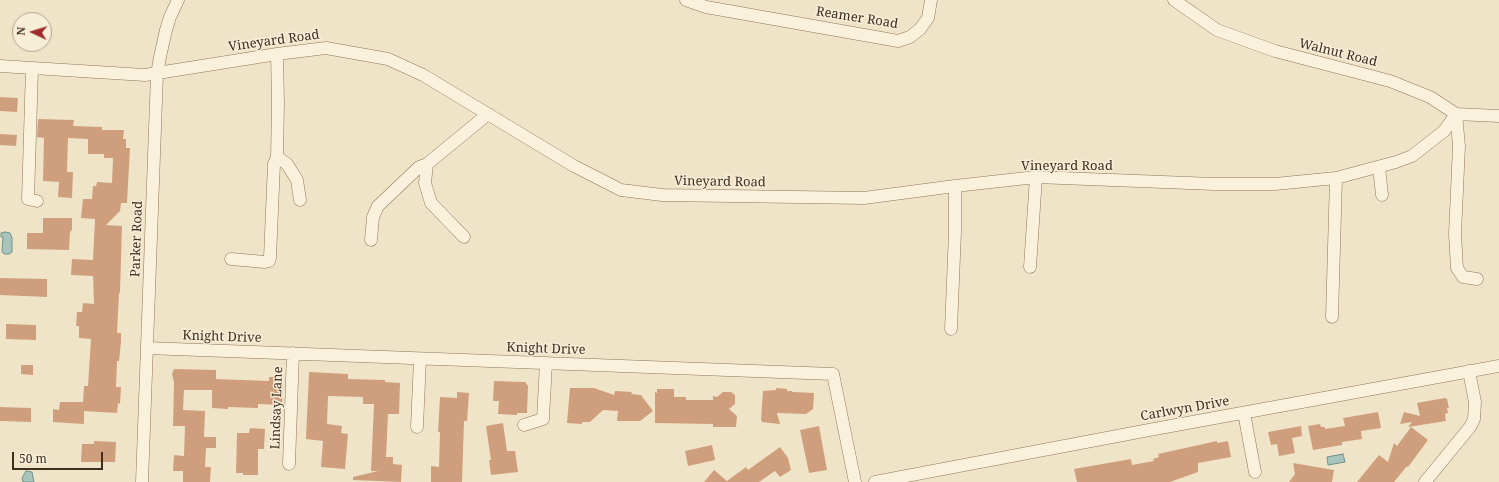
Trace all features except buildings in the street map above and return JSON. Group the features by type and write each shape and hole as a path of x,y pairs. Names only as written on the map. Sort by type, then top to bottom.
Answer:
{"street":[{"name":"Parker Road","path":"142,482 157,74 168,24 178,0"},
{"name":"Reamer Road","path":"686,0 706,7 898,41 910,37 920,29 928,18 931,0"},
{"name":"Walnut Road","path":"1174,0 1217,30 1275,51 1390,81 1430,96 1456,114"},
{"name":"Vineyard Road","path":"0,66 134,75 157,74 277,54 326,48 388,59 423,75 574,166 621,190 662,195 864,198 955,186 1036,178 1214,184 1275,184 1336,178 1396,162 1412,156 1444,131 1456,114"},
{"path":"231,259 265,262 269,261 270,258 274,164 277,157 277,54"},
{"path":"32,68 28,199 37,201"},
{"path":"371,240 373,217 378,206 420,166 427,164 488,114"},
{"path":"1477,278 1464,277 1457,268 1455,234 1459,146 1456,114 1499,116"},
{"path":"277,157 287,164 297,180 300,200"},
{"path":"427,164 425,183 431,203 464,237"},
{"path":"1378,167 1382,195"},
{"path":"1030,267 1036,178"},
{"path":"1332,317 1336,178"},
{"path":"952,329 955,186"},
{"name":"Knight Drive","path":"147,348 833,374 855,482"},
{"name":"Lindsay Lane","path":"289,464 293,353"},
{"path":"417,427 420,359"},
{"path":"524,425 543,420 546,362"},
{"name":"Carlwyn Drive","path":"875,482 1499,366"},
{"path":"1425,482 1470,427 1474,419 1475,402 1469,371"},
{"path":"1244,413 1255,472"}],"water":[{"path":"1,233 10,233 12,238 12,252 9,254 4,254 2,252 3,237 1,237"},
{"path":"1343,454 1345,462 1328,465 1327,457"},
{"path":"26,471 32,472 34,482 23,482 22,478"}]}
